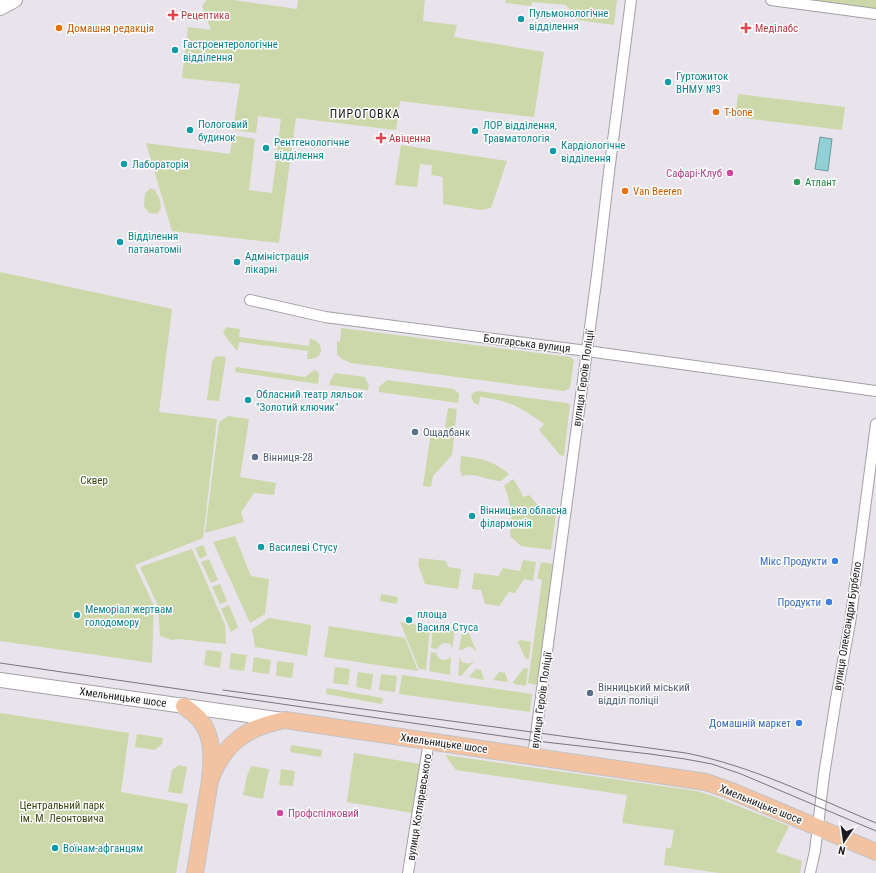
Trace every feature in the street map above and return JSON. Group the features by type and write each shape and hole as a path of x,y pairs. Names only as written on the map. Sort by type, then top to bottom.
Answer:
{"main road":[{"path":"0,8 15,0"},
{"name":"Хмельницьке шосе","path":"0,680 706,782 734,792 876,852"},
{"path":"184,706 200,720 210,738 210,780 195,873"},
{"path":"210,780 219,760 232,743 257,727 285,720"}],"street":[{"name":"вулиця Героїв Поліції","path":"534,756 631,0"},
{"path":"772,0 876,14"},
{"name":"Болгарська вулиця","path":"250,300 324,317 587,351 876,391"},
{"name":"вулиця Олександри Бурбело","path":"810,873 815,851 824,775 851,618 876,424"},
{"name":"вулиця Котляревського","path":"408,873 429,741"}],"green space":[{"path":"207,0 233,0 297,9 298,0 425,0 423,21 457,25 454,37 544,52 534,117 400,101 396,130 296,118 279,243 172,231 146,143 230,154 233,135 255,139 249,190 272,193 281,119 258,116 256,133 233,130 240,84 182,78 188,27 211,30 202,6"},
{"path":"506,0 617,0 614,25 577,20 566,5 532,2 531,6 505,3"},
{"path":"771,0 876,0 876,14"},
{"path":"738,94 845,107 842,130 735,117"},
{"path":"401,145 507,161 491,208 481,210 443,204 443,177 431,175 432,165 420,164 417,187 395,185"},
{"path":"150,188 155,190 160,200 161,208 157,214 149,213 144,206 145,194"},
{"name":"Сквер","path":"0,272 172,309 159,412 217,419 203,538 135,565 154,606 152,663 0,641"},
{"path":"227,327 240,329 239,337 309,346 310,338 319,344 321,351 317,357 307,359 308,351 239,342 238,350 236,350 223,333"},
{"path":"341,328 570,357 574,360 570,388 564,391 351,363 342,359 337,354 337,341 340,342"},
{"path":"215,357 226,357 219,401 207,400 212,362"},
{"path":"236,367 305,377 316,370 319,374 318,384 235,372"},
{"path":"335,373 365,377 369,386 368,390 329,385"},
{"path":"387,380 454,389 459,394 458,403 379,392 379,387"},
{"path":"478,391 567,403 570,405 564,456 560,455 539,430 544,424 529,413 499,400 480,397 479,405 474,403 471,397 473,393"},
{"path":"448,408 457,409 452,455 433,476 431,487 423,486 431,432 444,434"},
{"path":"228,416 249,419 240,477 276,483 274,495 254,493 241,512 244,522 205,533 219,422"},
{"path":"461,456 492,463 509,474 501,481 473,475 462,476 460,470"},
{"path":"513,479 523,497 529,495 544,512 556,515 551,550 521,546 510,536 510,505 504,486"},
{"path":"235,536 251,576 269,579 265,614 250,623 213,542"},
{"path":"203,545 207,555 200,559 195,548"},
{"path":"192,549 225,625 226,644 178,639 172,640 160,636 158,606 140,567"},
{"path":"419,558 446,561 448,567 461,569 458,589 425,584 418,564"},
{"path":"209,559 218,580 211,583 201,562"},
{"path":"523,560 536,562 533,581 524,579 515,593 509,592 499,606 485,604 481,590 472,589 474,573 498,576 503,568 520,571"},
{"path":"541,562 554,564 537,685 528,683 542,580 537,578"},
{"path":"220,584 227,601 220,604 212,587"},
{"path":"381,594 398,597 397,604 380,601"},
{"path":"229,605 238,627 231,632 221,609"},
{"path":"269,618 311,625 307,656 255,647 252,629"},
{"path":"400,622 430,627 426,670 419,669"},
{"path":"329,626 405,638 418,671 324,657"},
{"path":"433,627 455,630 452,649 450,644 446,643 441,644 437,649 431,648"},
{"path":"462,632 469,633 477,653 472,647 459,650"},
{"path":"521,640 531,642 529,659 525,658 518,642"},
{"path":"206,650 222,652 220,668 204,665"},
{"path":"431,652 436,653 438,657 443,660 451,657 450,675 429,671"},
{"path":"231,653 247,655 244,671 229,669"},
{"path":"254,657 271,660 269,674 252,672"},
{"path":"460,657 462,662 466,663 470,663 475,660 461,676 458,675"},
{"path":"277,661 294,663 292,678 276,676"},
{"path":"335,667 350,669 348,685 333,683"},
{"path":"524,668 528,669 526,686 514,684 513,682"},
{"path":"476,669 481,670 484,680 469,677"},
{"path":"358,672 373,674 371,690 356,687"},
{"path":"499,672 505,673 508,682 493,680"},
{"path":"381,674 397,676 395,692 379,690"},
{"path":"402,675 532,694 530,712 399,694"},
{"path":"327,688 383,698 382,704 326,694"},
{"name":"Центральний парк ім. М. Леонтовича","path":"0,713 129,733 121,792 188,804 176,873 0,873"},
{"path":"137,734 163,738 162,744 155,750 135,747"},
{"path":"291,745 322,750 321,757 290,752"},
{"path":"354,753 420,764 412,813 347,802"},
{"path":"445,755 697,791 713,796 789,826 776,852 802,861 800,873 719,873 664,865 666,848 671,848 674,830 622,823 627,795 456,770"},
{"path":"179,765 187,767 182,794 168,792 172,770"},
{"path":"251,766 269,769 263,799 243,795"},
{"path":"281,769 295,771 293,786 279,785"}],"water":[{"path":"820,137 832,139 828,171 815,169"}],"tram line":[{"path":"0,663 536,741 650,754 712,764 741,774 876,831"},
{"path":"223,690 686,753 759,774 876,823"}],"place":[{"name":"Рецептика","path":"173,15"},
{"name":"Пульмонологічне відділення","path":"521,19"},
{"name":"Домашня редакція","path":"59,28"},
{"name":"Меділабс","path":"746,28"},
{"name":"Гастроентерологічне відділення","path":"175,50"},
{"name":"Гуртожиток ВНМУ №3","path":"668,82"},
{"name":"T-bone","path":"716,112"},
{"name":"Пологовий будинок","path":"190,130"},
{"name":"ЛОР відділення, Травматологія","path":"475,131"},
{"name":"Авіценна","path":"381,138"},
{"name":"Рентгенологічне відділення","path":"266,148"},
{"name":"Кардіологічне відділення","path":"553,151"},
{"name":"Лабораторія","path":"124,164"},
{"name":"Сафарі-Клуб","path":"730,173"},
{"name":"Атлант","path":"797,182"},
{"name":"Van Beeren","path":"625,191"},
{"name":"Відділення патанатоміі","path":"120,242"},
{"name":"Адміністрація лікарні","path":"237,262"},
{"name":"Обласний театр ляльок \"Золотий ключик\"","path":"248,400"},
{"name":"Ощадбанк","path":"415,432"},
{"name":"Вінниця-28","path":"255,457"},
{"name":"Вінницька обласна філармонія","path":"472,516"},
{"name":"Василеві Стусу","path":"261,547"},
{"name":"Мікс Продукти","path":"835,561"},
{"name":"Продукти","path":"829,602"},
{"name":"Меморіал жертвам голодомору","path":"77,615"},
{"name":"площа Василя Стуса","path":"409,620"},
{"name":"Вінницький міський відділ поліціі","path":"590,693"},
{"name":"Домашній маркет","path":"799,723"},
{"name":"Профспілковий","path":"280,813"},
{"name":"Воїнам-афганцям","path":"55,848"}],"district":[{"name":"ПИРОГОВКА","path":"365,114"}]}
